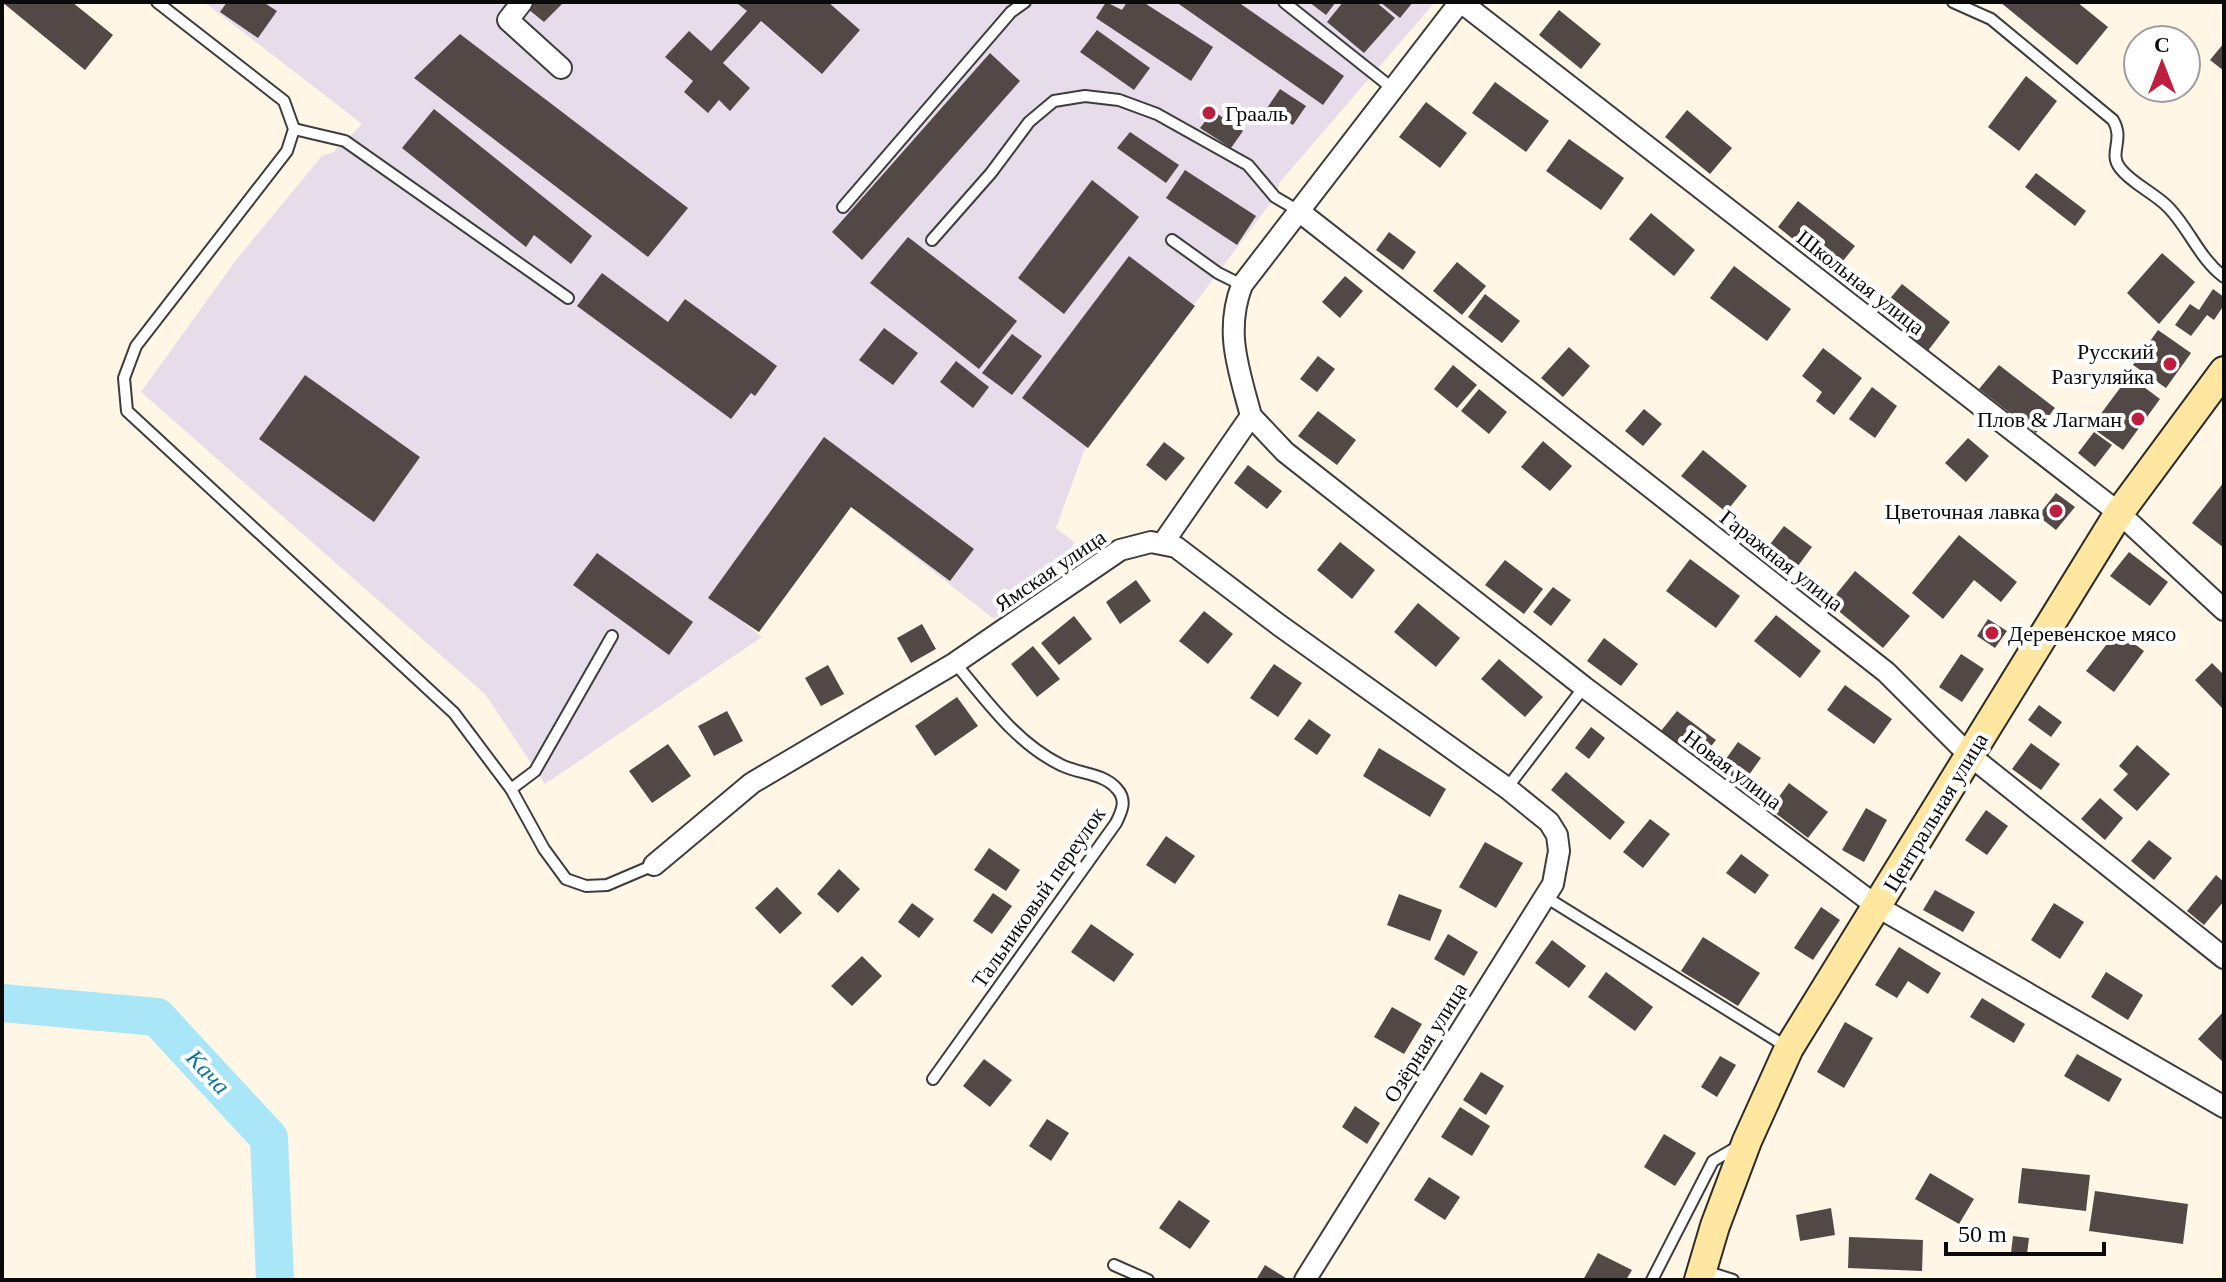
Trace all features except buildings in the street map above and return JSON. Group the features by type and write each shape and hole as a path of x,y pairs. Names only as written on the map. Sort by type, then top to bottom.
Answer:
{"street":[{"path":"522,2 508,20 561,68"},
{"path":"1460,2 1242,285 1232,316 1232,331 1251,416 1163,543 1176,547 1279,625 1507,788"},
{"name":"Школьная улица","path":"1460,2 2119,513 2224,610"},
{"name":"Гаражная улица","path":"1300,212 1886,672 1968,754 2224,958"},
{"name":"Центральная улица","path":"1699,1275 1747,1141 1789,1048 2119,513 2224,371"},
{"name":"Новая улица","path":"1251,416 1285,452 1584,687 1878,907 2224,1107"},
{"name":"Ямская улица","path":"654,865 752,783 955,663 1120,550 1137,544 1163,543"},
{"name":"Озёрная улица","path":"1305,1280 1553,884 1559,851 1557,835 1549,822 1507,788"}],"lane":[{"path":"157,2 284,101 294,129 287,151 136,346 124,378 127,411 454,713 511,789 544,849 566,879 586,886 607,885 654,865"},
{"path":"843,207 1011,12 1025,2"},
{"path":"1284,2 1392,88"},
{"path":"1953,2 1991,19 2113,120 2119,131 2115,157 2120,168 2169,209 2208,265 2224,277"},
{"path":"932,240 991,173 1029,122 1054,101 1085,96 1119,100 1157,114 1248,165 1275,197 1300,212"},
{"path":"294,129 345,141 568,298"},
{"path":"1172,240 1218,273 1242,285"},
{"path":"511,789 535,771 612,636"},
{"name":"Тальниковый переулок","path":"933,1079 1123,809 1123,797 1116,786 1105,779 1062,766 1018,737 955,663"},
{"path":"1507,788 1584,687"},
{"path":"1544,896 1789,1048"},
{"path":"1652,1280 1713,1161 1747,1141"},
{"path":"1114,1265 1148,1280"},
{"path":"1699,1275 1733,1280"}],"shaded area":[{"path":"204,2 1435,2 1280,182 1275,197 1084,451 1056,528 1074,542 1064,565 994,619 851,507 759,632 740,620 762,637 545,784 485,694 141,392 236,260 322,156 334,152 362,124"}],"waterway":[{"name":"Кача","path":"2,1003 157,1017 269,1138 275,1280"}],"place":[{"name":"Грааль","path":"1209,113"},
{"name":"Русский Разгуляйка","path":"2170,364"},
{"name":"Плов & Лагман","path":"2138,419"},
{"name":"Цветочная лавка","path":"2056,511"},
{"name":"Деревенское мясо","path":"1992,633"}]}
